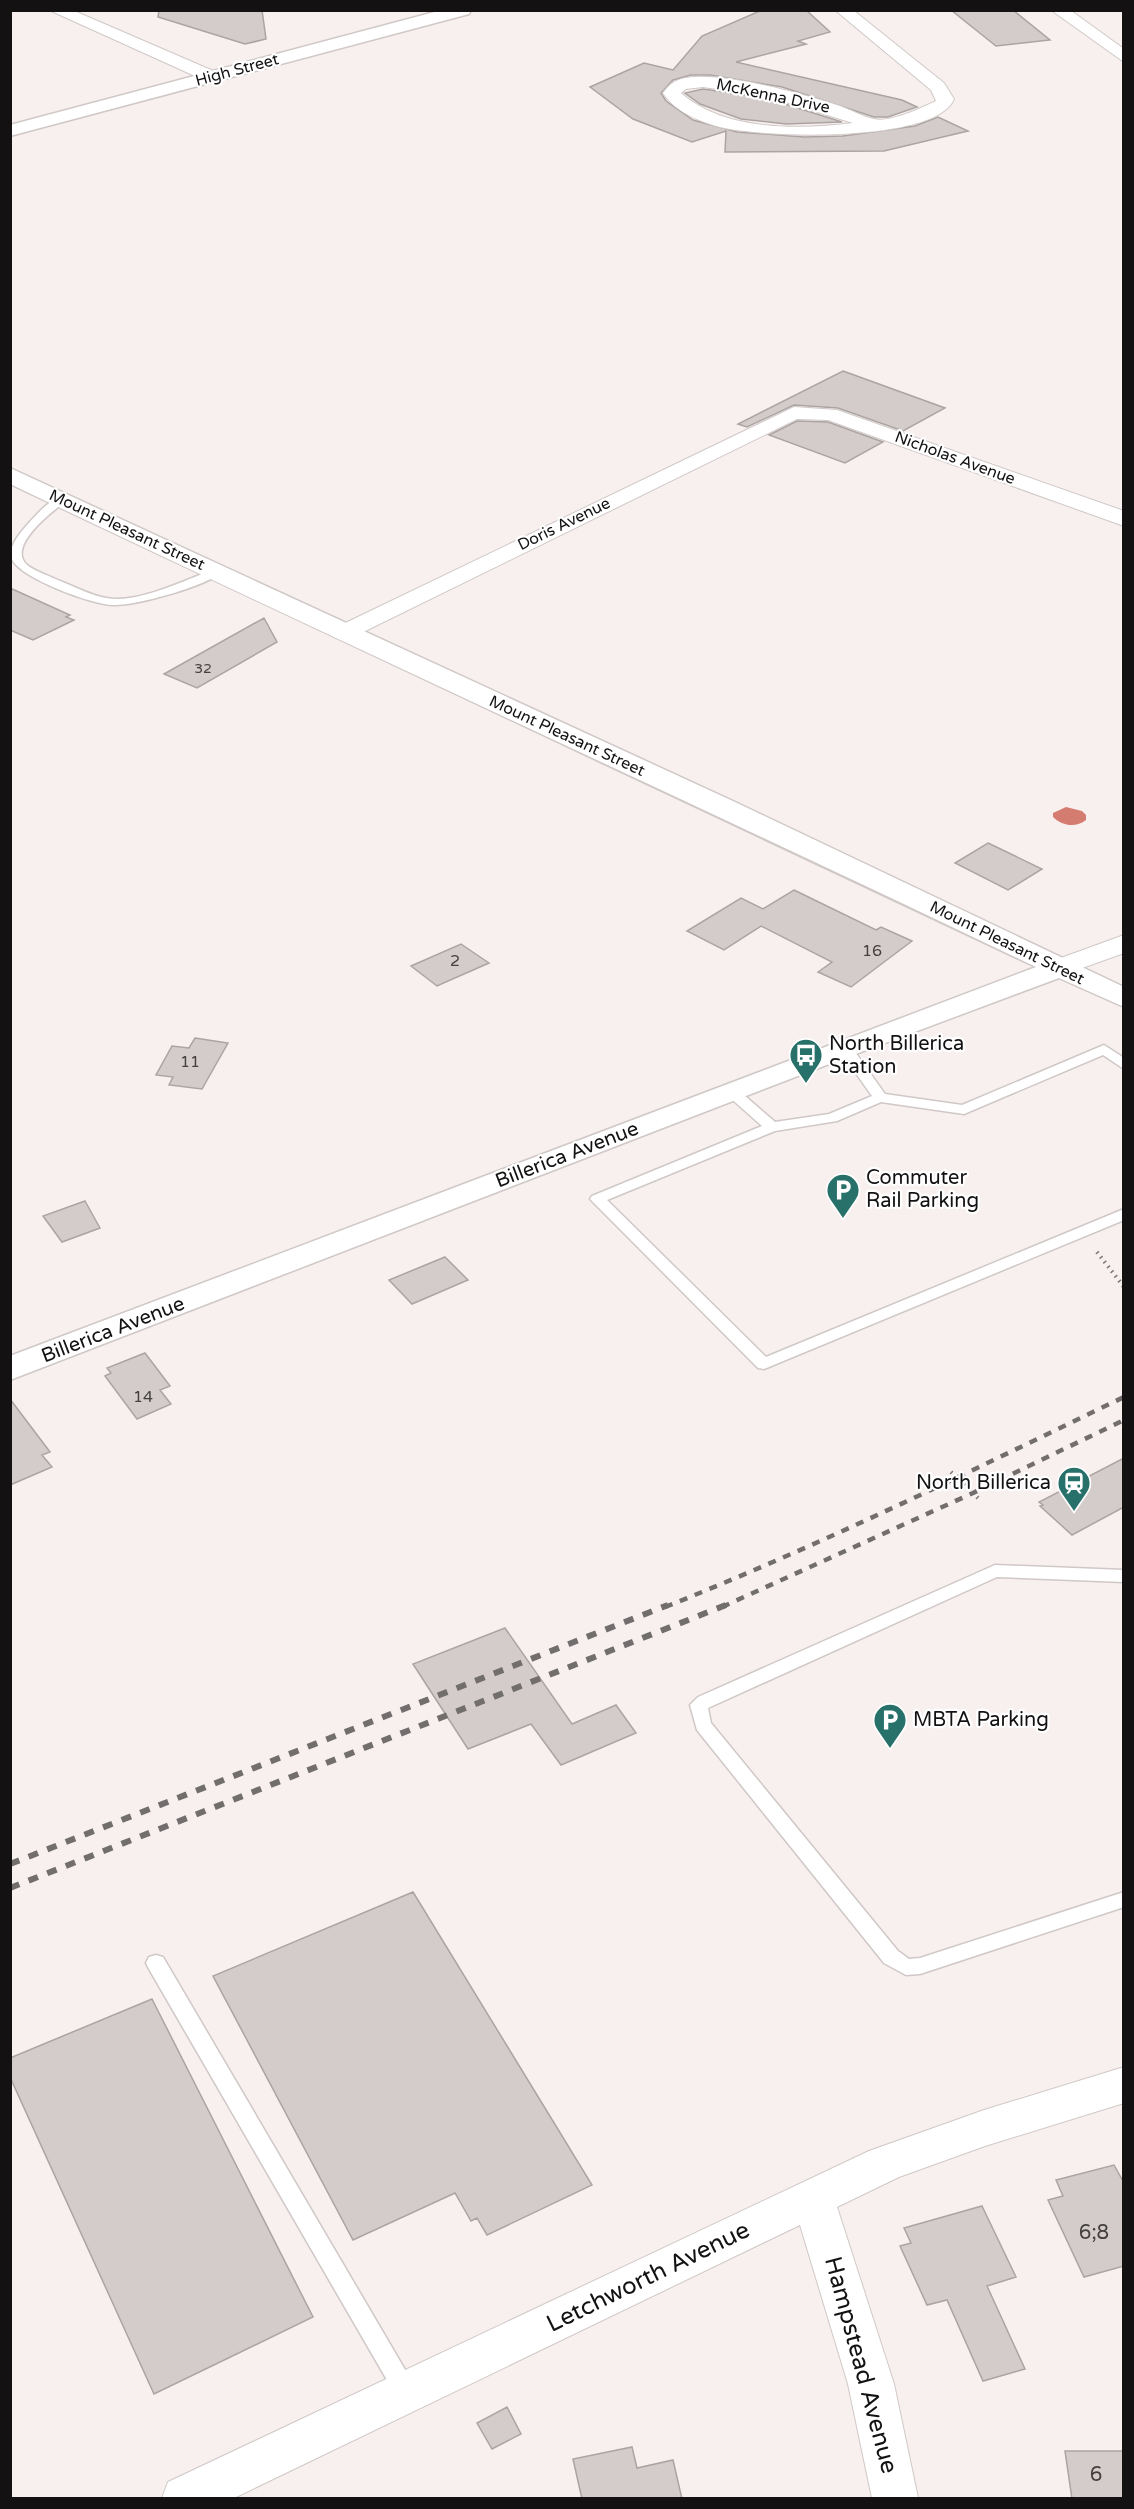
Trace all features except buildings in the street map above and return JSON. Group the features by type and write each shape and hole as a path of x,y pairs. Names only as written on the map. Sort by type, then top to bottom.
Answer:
{"main road":[{"name":"High Street","path":"10,131 463,10"},
{"name":"Mount Pleasant Street","path":"10,475 343,633 725,808 1124,998"},
{"name":"Billerica Avenue","path":"10,1369 845,1048 1060,968"}],"street":[{"path":"57,10 212,76"},
{"name":"McKenna Drive","path":"843,10 938,87 945,99 943,104 924,114 872,125 811,131 743,127 691,109 674,97 671,90 682,84 702,82 747,87 844,111 872,125"},
{"path":"1059,10 1124,57"},
{"name":"Nicholas Avenue","path":"784,415 805,412 830,414 1124,519"},
{"name":"Doris Avenue","path":"343,633 784,415"},
{"name":"Billerica Avenue","path":"1060,968 1124,943"},
{"name":"Letchworth Avenue","path":"185,2499 884,2164 1124,2085"},
{"name":"Hampstead Avenue","path":"812,2198 851,2309 890,2465 895,2499"}],"lane":[{"path":"62,499 32,523 17,547 16,557 21,565 57,583 96,599 113,602 147,596 217,572"},
{"path":"845,1048 880,1098"},
{"path":"1124,1065 1104,1049 964,1110 880,1098 832,1118 772,1127 597,1199 764,1364 1124,1214"},
{"path":"732,1092 772,1127"},
{"path":"1124,1576 995,1571 704,1702 699,1705 699,1713 703,1725 891,1957 906,1967 920,1966 1124,1899"},
{"path":"156,1963 406,2392"}],"path":[{"path":"1081,1231 1124,1287"},
{"path":"951,1473 979,1500"}],"shaded area":[{"path":"1066,807 1082,811 1086,815 1086,820 1069,825 1053,817 1053,813"}],"railway":[{"path":"665,1607 839,1533 1124,1397"},
{"path":"722,1607 973,1493 1124,1420"},
{"path":"10,1864 668,1605"},
{"path":"10,1888 726,1605"}],"place":[{"name":"North Billerica Station","path":"806,1084"},
{"name":"Commuter Rail Parking","path":"843,1219"},
{"name":"North Billerica","path":"1074,1512"},
{"name":"MBTA Parking","path":"890,1749"}]}
